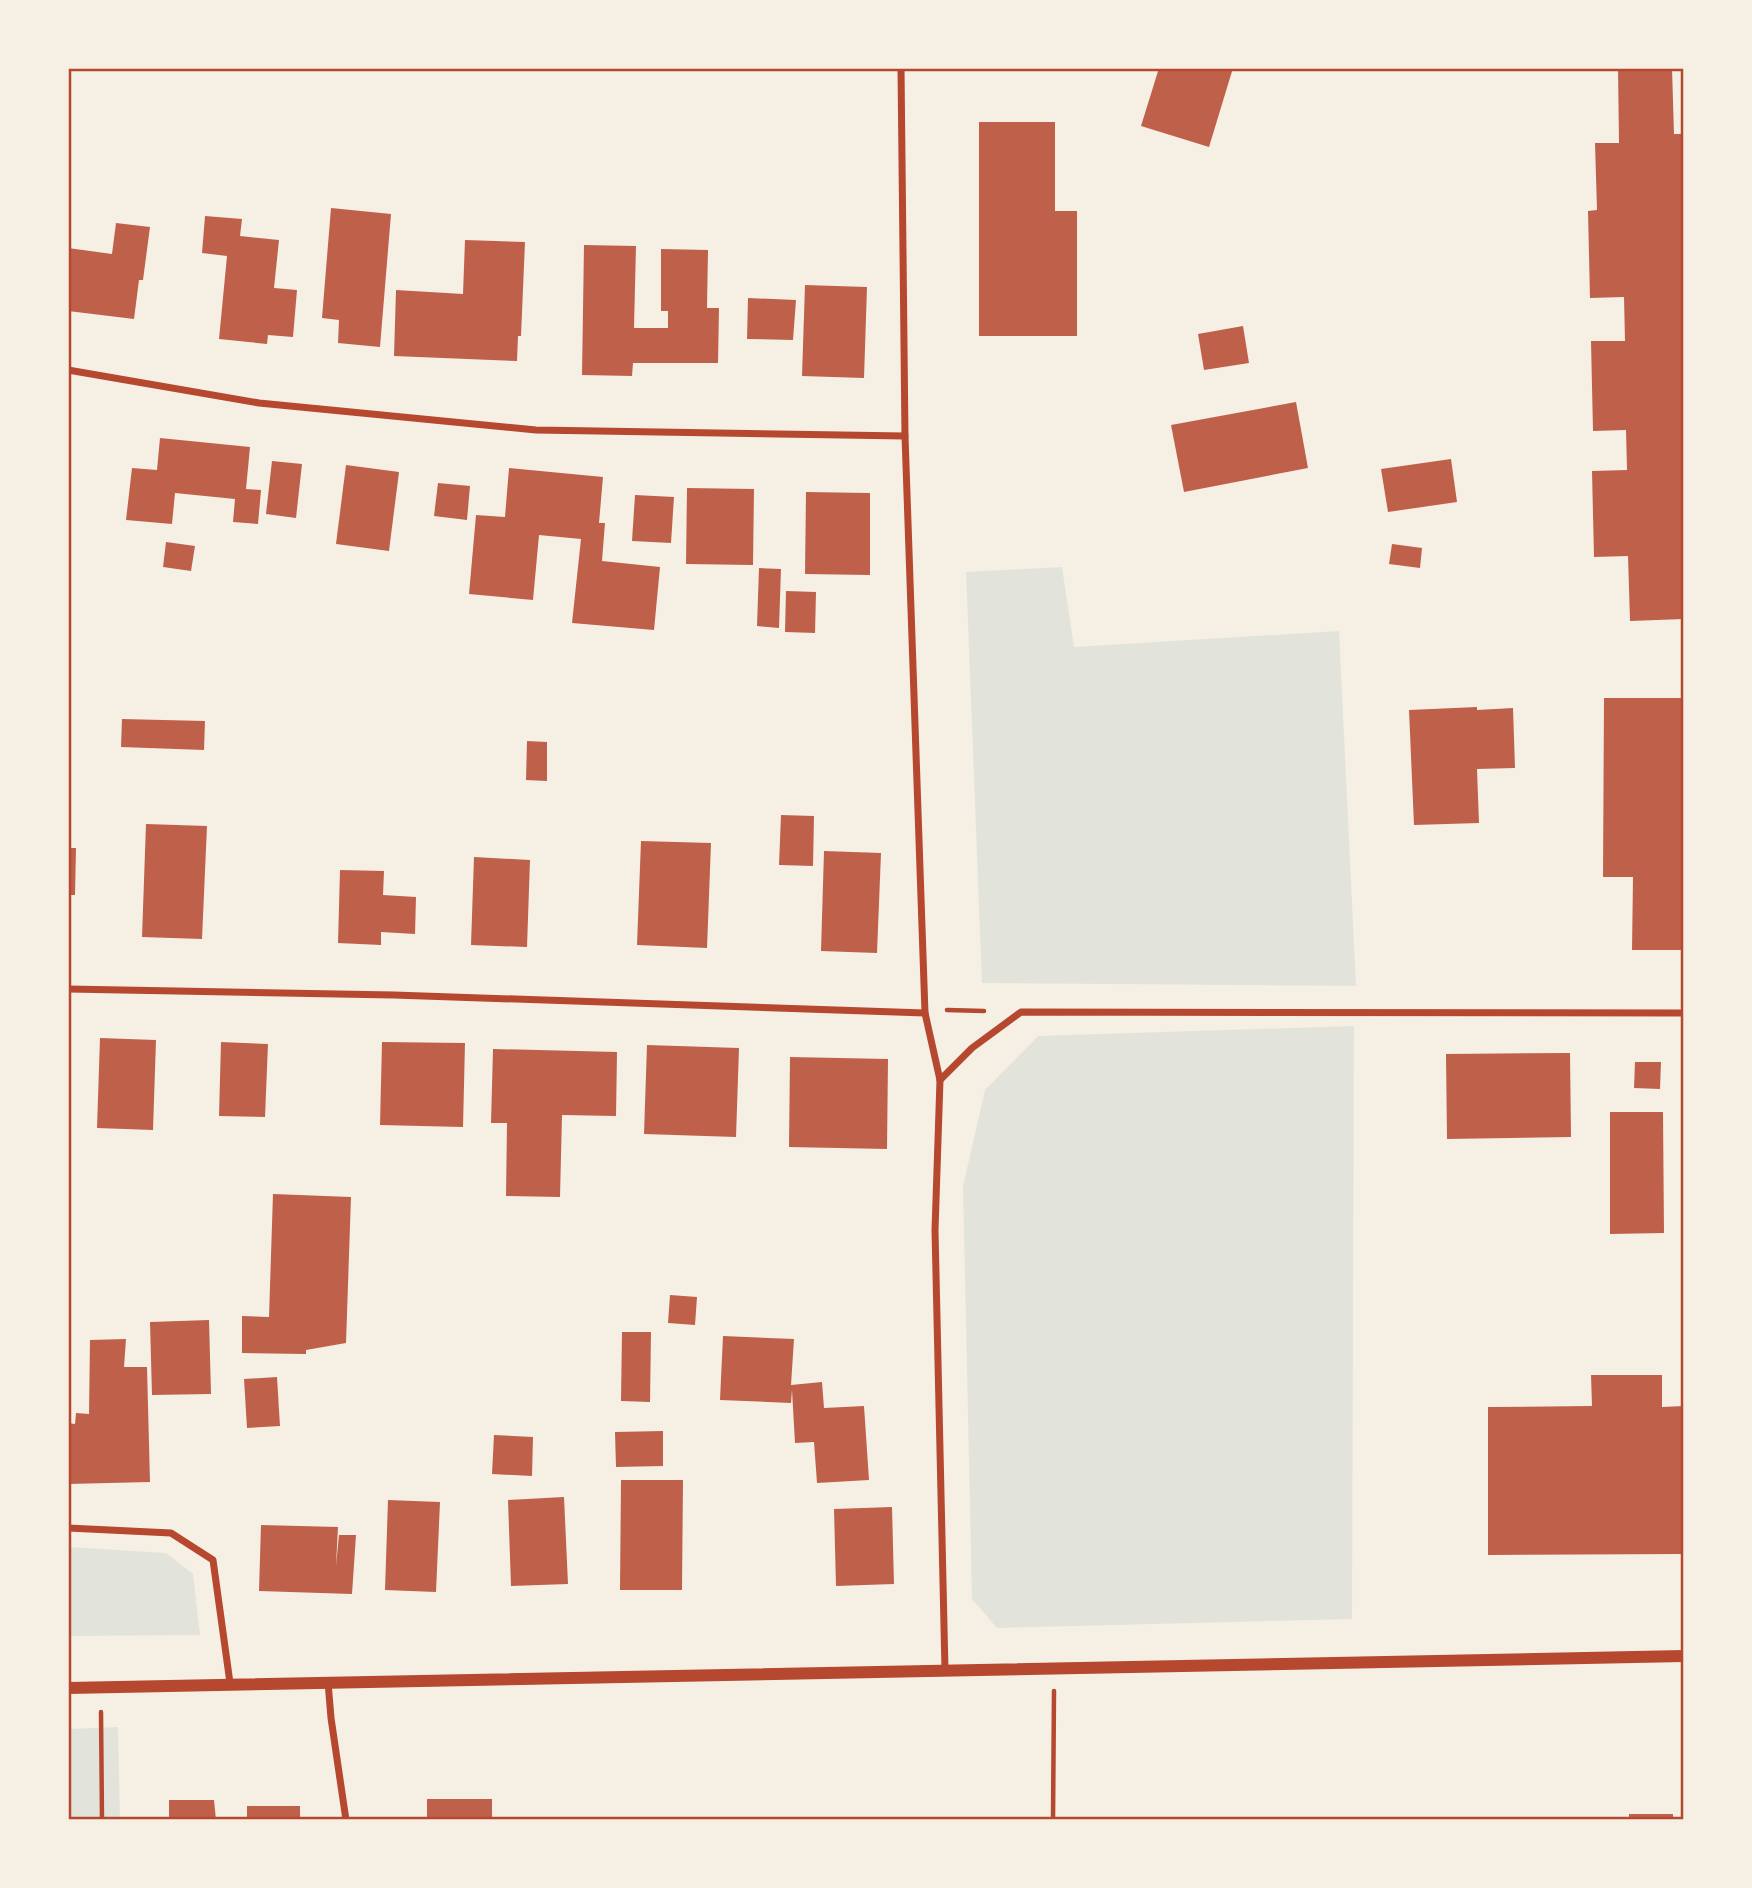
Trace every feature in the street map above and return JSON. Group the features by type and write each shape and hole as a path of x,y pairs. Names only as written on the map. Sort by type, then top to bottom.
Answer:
{"street":[{"path":"901,68 905,436 925,1011 940,1080 935,1230 945,1670"},
{"path":"68,370 259,403 536,430 905,436"},
{"path":"68,989 394,995 925,1011"},
{"path":"940,1080 972,1048 1021,1012 1684,1013"},
{"path":"68,1528 171,1533 213,1560 230,1683"},
{"path":"68,1688 1684,1656"},
{"path":"328,1682 346,1820"}],"path":[{"path":"925,1011 1021,1012"},
{"path":"1053,1820 1054,1667"},
{"path":"100,1687 102,1820"}],"shaded area":[{"path":"1062,567 1074,647 1339,631 1356,986 982,983 966,572"},
{"path":"1354,1026 1352,1619 997,1628 972,1599 963,1186 985,1090 1038,1036"},
{"path":"68,1547 166,1553 193,1574 200,1635 68,1636"},
{"path":"118,1727 120,1820 68,1820 68,1729"}],"building":[{"path":"1159,68 1233,68 1209,147 1141,126"},
{"path":"1618,68 1672,68 1674,134 1684,134 1684,619 1630,621 1628,556 1594,557 1592,471 1627,470 1626,430 1593,431 1591,341 1625,341 1624,297 1590,298 1588,211 1597,210 1595,143 1619,143"},
{"path":"979,122 1055,122 1055,211 1077,211 1077,336 979,336"},
{"path":"331,208 391,214 380,347 338,343 339,320 322,318"},
{"path":"205,216 242,219 240,236 279,240 274,288 297,290 293,337 268,335 267,344 219,339 227,256 202,253"},
{"path":"116,223 150,227 143,280 139,280 134,319 68,311 68,248 112,254"},
{"path":"465,240 525,242 521,336 518,336 517,361 394,356 396,290 463,294"},
{"path":"584,245 636,246 634,328 668,328 668,311 661,311 661,249 708,250 707,308 719,308 718,363 633,363 632,376 582,375"},
{"path":"805,285 867,287 864,378 802,376"},
{"path":"748,298 796,300 793,340 747,339"},
{"path":"1243,326 1249,363 1204,370 1198,334"},
{"path":"1296,402 1308,468 1184,492 1171,425"},
{"path":"160,438 250,447 246,489 261,490 258,524 233,522 235,499 175,493 172,524 126,520 132,468 157,470"},
{"path":"1451,459 1457,502 1388,512 1381,469"},
{"path":"272,461 302,464 296,518 266,514"},
{"path":"346,465 399,472 389,551 336,544"},
{"path":"509,468 603,477 599,523 605,523 602,561 660,567 654,630 572,623 581,539 539,535 533,600 469,594 476,515 505,517"},
{"path":"438,483 470,486 467,520 434,516"},
{"path":"687,488 754,489 753,565 686,564"},
{"path":"806,492 870,493 870,575 805,574"},
{"path":"635,495 674,497 671,543 632,541"},
{"path":"166,542 195,546 191,571 163,567"},
{"path":"1392,544 1422,548 1420,568 1389,564"},
{"path":"759,568 781,569 779,628 757,626"},
{"path":"786,591 816,592 815,633 785,632"},
{"path":"1604,698 1684,698 1684,950 1632,950 1633,877 1603,877"},
{"path":"1477,707 1477,710 1513,708 1515,768 1477,769 1479,823 1414,825 1409,710"},
{"path":"122,719 205,721 204,750 121,747"},
{"path":"527,741 547,742 547,781 526,780"},
{"path":"781,815 814,816 813,866 779,865"},
{"path":"146,824 207,826 202,939 142,937"},
{"path":"641,841 711,843 707,948 637,945"},
{"path":"68,848 76,848 75,895 68,895"},
{"path":"824,851 881,853 877,953 821,951"},
{"path":"474,857 530,860 527,947 471,945"},
{"path":"340,870 384,871 383,895 416,897 415,934 381,932 381,945 338,943"},
{"path":"100,1038 156,1040 153,1130 97,1128"},
{"path":"221,1042 268,1044 265,1117 219,1116"},
{"path":"382,1042 465,1043 463,1127 380,1125"},
{"path":"647,1045 739,1048 736,1137 644,1134"},
{"path":"493,1049 617,1052 616,1116 562,1115 560,1197 506,1196 507,1123 491,1123"},
{"path":"1570,1053 1571,1137 1447,1139 1446,1054"},
{"path":"790,1057 888,1059 887,1149 789,1147"},
{"path":"1635,1062 1661,1062 1660,1089 1634,1088"},
{"path":"1610,1112 1663,1112 1664,1233 1610,1234"},
{"path":"273,1194 351,1197 346,1343 306,1350 306,1354 242,1353 242,1316 269,1317"},
{"path":"670,1295 697,1297 695,1325 668,1323"},
{"path":"209,1320 211,1394 152,1395 150,1322"},
{"path":"622,1332 651,1332 650,1402 621,1401"},
{"path":"723,1336 794,1339 791,1385 822,1382 824,1408 864,1406 869,1480 817,1483 814,1442 795,1443 792,1390 791,1403 720,1400"},
{"path":"126,1339 124,1367 147,1367 150,1482 68,1484 68,1423 75,1424 76,1413 89,1414 90,1340"},
{"path":"1591,1375 1662,1375 1662,1407 1684,1406 1684,1554 1488,1555 1488,1407 1592,1406"},
{"path":"277,1377 280,1426 247,1428 244,1379"},
{"path":"663,1431 663,1466 616,1467 615,1432"},
{"path":"494,1435 533,1437 532,1476 492,1474"},
{"path":"621,1480 683,1480 682,1590 620,1590"},
{"path":"564,1497 568,1584 511,1586 508,1500"},
{"path":"388,1500 440,1502 436,1592 385,1590"},
{"path":"892,1507 894,1584 836,1586 834,1509"},
{"path":"261,1525 338,1527 336,1566 339,1535 356,1535 352,1594 259,1591"},
{"path":"427,1799 492,1799 492,1820 427,1820"},
{"path":"169,1800 214,1800 216,1820 169,1820"},
{"path":"247,1806 300,1806 300,1820 247,1820"},
{"path":"1629,1814 1673,1814 1673,1820 1629,1820"}]}
